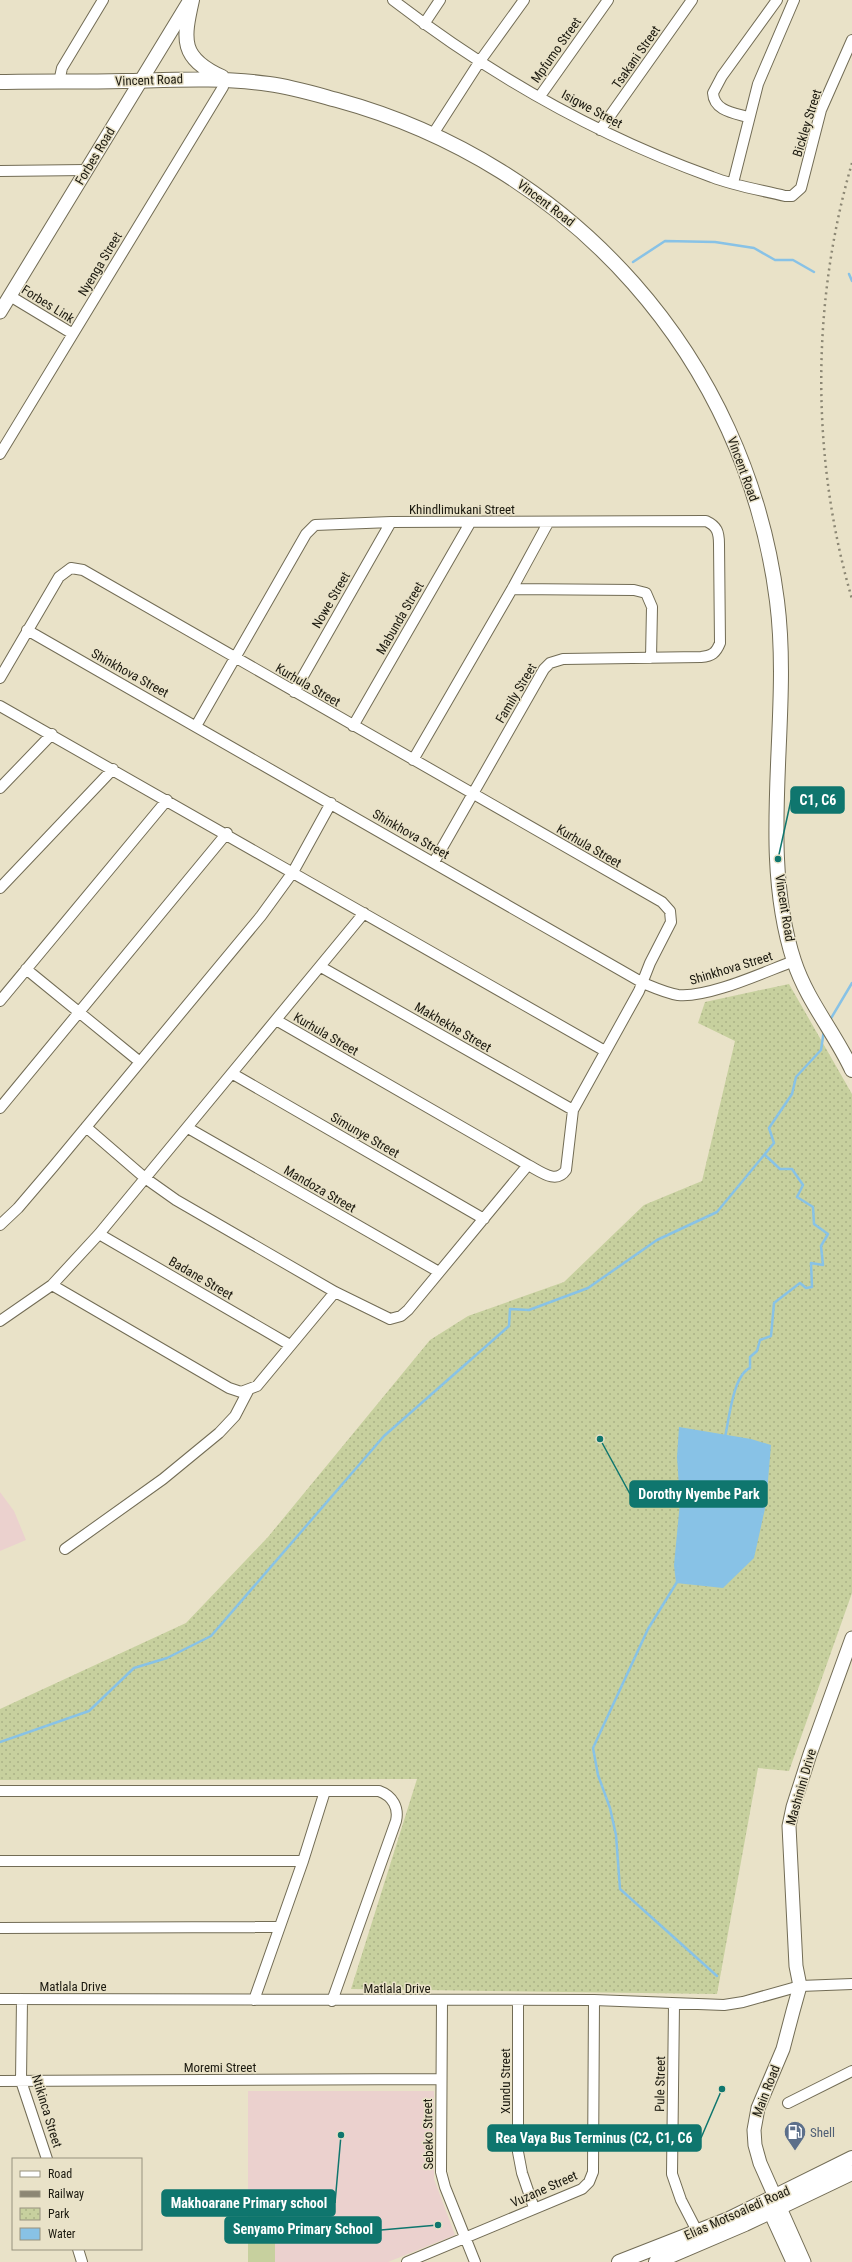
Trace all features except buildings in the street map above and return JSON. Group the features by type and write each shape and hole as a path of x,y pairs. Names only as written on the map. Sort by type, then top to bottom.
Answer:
{"main road":[{"path":"191,0 185,34 188,49 191,56 202,67 226,84"},
{"name":"Vincent Road","path":"0,82 59,82 137,85"},
{"name":"Vincent Road","path":"0,90 137,85 268,84 359,106 434,134 467,151 533,192 575,224 623,271 677,339 709,391 736,445 759,513 777,601 782,646 778,860 784,918 794,961 811,1000 851,1066"},
{"name":"Elias Motsoaledi Road","path":"656,2262 772,2205 852,2158"},
{"name":"Elias Motsoaledi Road","path":"619,2262 697,2231 772,2205 852,2173"}],"street":[{"path":"59,82 62,68 103,0"},
{"name":"Forbes Road","path":"0,312 137,85 191,0"},
{"name":"Isigwe Street","path":"393,0 424,24 480,61 600,130 713,178 785,196 792,196 798,192"},
{"path":"424,24 440,0"},
{"path":"434,134 480,61 524,0"},
{"name":"Mpfumo Street","path":"540,96 608,0"},
{"name":"Tsakani Street","path":"600,130 692,0"},
{"path":"748,117 719,106 715,102 713,93 722,76 777,0"},
{"path":"733,183 748,117 758,84 794,0"},
{"name":"Bickley Street","path":"798,192 803,180 821,110 852,40"},
{"name":"Nyenga Street","path":"0,454 226,84"},
{"path":"0,171 86,170"},
{"name":"Forbes Link","path":"10,296 73,334"},
{"name":"Nowe Street","path":"294,692 391,522"},
{"name":"Khindlimukani Street","path":"196,726 310,528 320,523 706,522 712,524 719,533 720,643 716,651"},
{"name":"Mabunda Street","path":"353,726 470,523"},
{"path":"413,760 512,589 548,523"},
{"name":"Kurhula Street","path":"0,678 59,577 66,570 78,568 473,794 666,906 670,911 671,922 650,963 643,983 573,1110 566,1170 564,1173 551,1177 276,1020"},
{"path":"512,589 634,590 646,593 652,607 651,658"},
{"name":"Shinkhova Street","path":"27,630 643,983 665,992 679,995 698,993 794,961"},
{"name":"Family Street","path":"434,862 544,669 550,663 563,659 701,657 713,655 716,651"},
{"path":"0,706 226,833 605,1051"},
{"path":"0,788 52,734"},
{"path":"0,888 113,769"},
{"path":"0,1001 167,800"},
{"path":"0,1225 18,1208 86,1128 261,916 293,872 331,803"},
{"path":"0,1108 226,833"},
{"path":"0,1321 52,1285 99,1234 233,1074 364,913"},
{"name":"Makhekhe Street","path":"321,967 573,1110"},
{"path":"26,969 140,1062"},
{"name":"Simunye Street","path":"233,1074 484,1219"},
{"path":"86,1128 145,1178 176,1200 384,1318 396,1318 408,1310 528,1165"},
{"name":"Mandoza Street","path":"188,1128 439,1272"},
{"name":"Badane Street","path":"99,1234 290,1345"},
{"path":"52,1285 236,1391 248,1391 257,1386 336,1292"},
{"path":"65,1549 163,1479 219,1433 235,1416 248,1391"},
{"name":"Mashinini Drive","path":"796,1987 789,1826 793,1807 810,1754 852,1638"},
{"path":"0,1791 380,1791 386,1794 392,1801 398,1814 332,2001"},
{"path":"254,2000 303,1861 325,1791"},
{"path":"0,1861 303,1861"},
{"path":"0,1928 279,1926"},
{"name":"Matlala Drive","path":"0,1999 332,2001 594,2000 724,2005 743,2002 796,1987 852,1984"},
{"name":"Main Road","path":"793,2262 772,2205 748,2148 747,2124 752,2105 796,1987"},
{"name":"Ntikinca Street","path":"22,1999 21,2081 48,2158"},
{"name":"Sebeko Street","path":"442,2000 442,2179 475,2262"},
{"name":"Xundu Street","path":"518,2000 518,2152 522,2173 534,2208"},
{"name":"Vuzane Street","path":"407,2262 582,2189 592,2177 594,2000"},
{"name":"Pule Street","path":"674,2004 672,2174 681,2200 697,2231"},
{"path":"788,2103 852,2071"},
{"name":"Moremi Street","path":"0,2081 441,2079"},
{"name":"Main Road","path":"772,2205 804,2262"},
{"path":"78,2250 82,2262"}],"shaded area":[{"path":"0,1492 14,1511 26,1540 0,1551"},
{"path":"248,2091 434,2091 434,2179 455,2235 388,2262 248,2262"}],"green space":[{"path":"789,984 852,1094 852,1593 789,1771 758,1768 717,1994 351,1989 417,1779 0,1780 0,1709 186,1623 268,1537 430,1340 468,1316 564,1282 644,1205 702,1181 735,1041 698,1023 705,1002"},
{"path":"248,2198 275,2198 275,2262 248,2262"}],"water":[{"path":"679,1427 751,1439 771,1445 766,1504 754,1558 723,1588 676,1583 674,1565 680,1502 677,1457"}],"waterway":[{"path":"633,262 665,241 715,242 754,248 775,260 793,260 814,272"},
{"path":"849,274 852,281"},
{"path":"830,1020 852,983"},
{"path":"0,1742 89,1711 134,1668 167,1658 211,1636 384,1436 509,1326 510,1309 529,1310 588,1288 657,1240 717,1212 774,1143 769,1128 792,1094 796,1077 821,1050 824,1030"},
{"path":"725,1437 739,1379 744,1372 750,1368 750,1357 757,1351 760,1340 771,1336 774,1303 800,1283 806,1288 812,1287 811,1263 823,1265 821,1246 828,1234 814,1224 813,1207 797,1197 803,1185 792,1169 780,1169 765,1155"},
{"path":"677,1582 648,1629 593,1748 598,1775 610,1808 616,1835 620,1889 717,1976"}],"railway":[{"path":"852,163 839,216 829,270 823,326 821,381 823,436 829,492 839,546 852,599"}],"place":[{"name":"C1, C6","path":"778,859"},
{"name":"Dorothy Nyembe Park","path":"600,1439"},
{"name":"Rea Vaya Bus Terminus (C2, C1, C6","path":"722,2089"},
{"name":"Makhoarane Primary school","path":"341,2135"},
{"name":"Shell","path":"795,2152"},
{"name":"Senyamo Primary School","path":"438,2225"}]}
